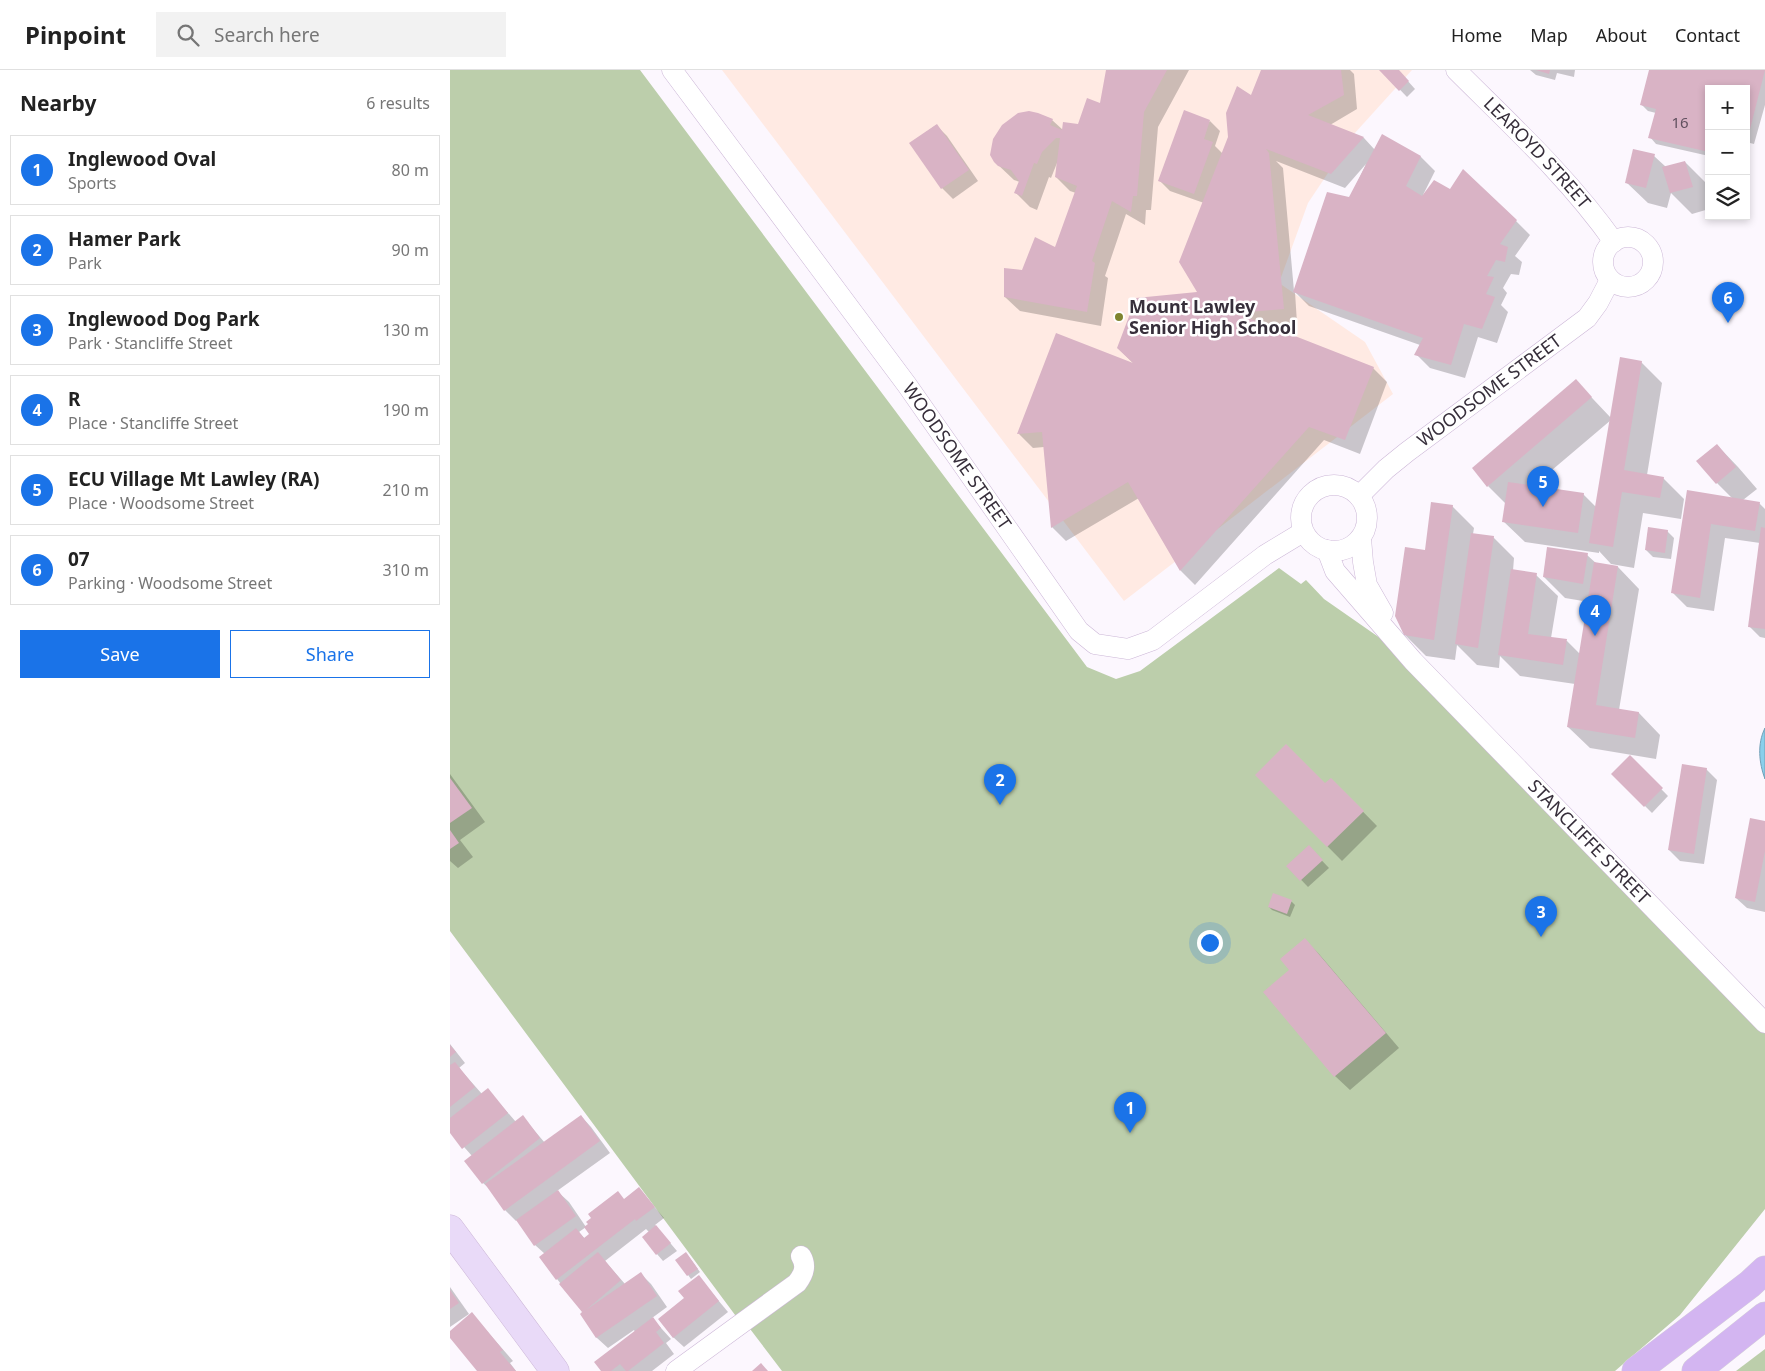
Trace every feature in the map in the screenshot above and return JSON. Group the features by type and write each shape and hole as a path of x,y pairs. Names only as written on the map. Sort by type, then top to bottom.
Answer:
{"main road":[{"path":"450,1229 555,1371"},
{"path":"1636,1371 1750,1284 1765,1270"},
{"path":"1696,1371 1765,1316"}],"street":[{"name":"WOODSOME STREET","path":"672,70 907,385 1079,631 1095,644 1128,649 1153,640 1265,555 1304,532"},
{"name":"LEAROYD STREET","path":"1456,70 1584,201 1614,242"},
{"path":"1629,238 1643,242 1651,254 1652,268 1646,280 1632,287 1624,287 1610,280 1606,274 1603,259 1614,242 1629,238"},
{"name":"WOODSOME STREET","path":"1360,496 1386,469 1407,452 1587,318 1598,303 1610,280"},
{"path":"1360,496 1346,487 1331,484 1320,487 1311,493 1305,501 1301,511 1300,522 1308,540 1315,546 1332,552 1342,551 1351,547 1361,538"},
{"name":"STANCLIFFE STREET","path":"1360,496 1368,514 1367,524 1361,538 1367,585 1413,661"},
{"name":"STANCLIFFE STREET","path":"1327,550 1335,571 1413,661 1765,1023"},
{"path":"676,1371 797,1283 803,1275 804,1269 805,1262 801,1256"}],"shaded area":[{"name":"Mount Lawley Senior High School","path":"722,70 1412,70 1354,134 1308,203 1279,283 1365,342 1393,394 1124,601"}],"green space":[{"path":"450,70 640,70 1087,667 1116,679 1140,671 1279,568 1301,584 1306,580 1324,599 1413,661 1765,1029 1765,1209 1680,1315 1615,1371 782,1371 744,1321 741,1323 450,931"},
{"path":"1765,1349 1765,1371 1736,1371"}],"water":[{"path":"1765,728 1765,779 1761,767 1760,754 1762,734"}],"building":[{"path":"1106,70 1167,70 1144,112 1137,196 1133,196 1131,212 1112,201 1092,261 1095,263 1087,312 1004,297 1004,268 1022,270 1035,237 1055,247 1077,186 1055,177 1060,138 1056,138 1042,152 1037,164 1034,163 1022,196 1014,193 1019,181 1011,170 998,166 994,162 990,155 993,139 1002,125 1018,113 1029,111 1053,119 1050,125 1062,130 1063,122 1078,124 1087,98 1100,103"},
{"path":"1261,70 1341,70 1344,95 1308,115 1364,137 1331,174 1266,149 1269,153 1284,309 1236,313 1374,367 1345,440 1309,427 1180,571 1128,482 1051,528 1042,432 1017,434 1056,333 1133,363 1117,348 1136,298 1197,292 1179,262 1228,137 1226,113 1237,86 1251,95"},
{"path":"1379,70 1399,70 1409,81 1399,91"},
{"path":"1536,70 1550,70 1549,74"},
{"path":"1649,70 1765,70 1750,129 1750,85 1705,85 1705,151 1648,138 1656,109 1640,105"},
{"path":"1184,110 1210,120 1204,139 1213,142 1194,194 1158,181"},
{"path":"937,124 969,170 941,189 909,143"},
{"path":"1382,134 1421,156 1406,186 1422,196 1434,180 1450,189 1463,169 1517,220 1500,244 1508,247 1505,262 1496,260 1487,276 1494,277 1486,294 1495,297 1482,329 1464,324 1451,365 1414,355 1423,338 1293,292 1327,192 1349,197"},
{"path":"1633,149 1655,154 1646,188 1625,183"},
{"path":"1685,161 1693,187 1670,193 1662,167"},
{"path":"1620,357 1642,361 1624,470 1664,477 1660,498 1622,492 1613,547 1589,543"},
{"path":"1576,379 1592,397 1487,487 1472,468"},
{"path":"1717,444 1736,467 1716,484 1696,461"},
{"path":"1508,482 1584,493 1578,533 1502,522"},
{"path":"1687,490 1760,502 1755,531 1711,524 1700,598 1671,593"},
{"path":"1431,502 1453,505 1434,640 1404,635 1395,616 1405,547 1425,550"},
{"path":"1648,527 1668,530 1665,553 1645,550"},
{"path":"1761,527 1765,528 1765,629 1748,627"},
{"path":"1471,533 1494,536 1478,648 1455,644"},
{"path":"1547,547 1588,553 1583,584 1543,577"},
{"path":"1594,562 1618,566 1596,705 1639,712 1635,738 1567,727"},
{"path":"1511,569 1537,573 1528,634 1567,639 1563,665 1498,655"},
{"path":"1286,744 1325,783 1331,778 1364,811 1327,847 1255,775"},
{"path":"1630,755 1663,788 1644,807 1611,774"},
{"path":"1682,764 1707,768 1694,854 1668,850"},
{"path":"450,778 472,808 450,823"},
{"path":"1750,818 1765,821 1765,851 1755,902 1735,898"},
{"path":"450,830 459,843 450,849"},
{"path":"1309,845 1323,860 1300,881 1286,866"},
{"path":"1273,893 1292,900 1287,914 1268,907"},
{"path":"1305,938 1386,1033 1334,1077 1263,992 1289,970 1280,959"},
{"path":"450,1045 456,1052 450,1057"},
{"path":"455,1062 475,1087 450,1107 450,1065"},
{"path":"488,1088 508,1113 462,1149 450,1133 450,1118"},
{"path":"523,1115 540,1138 482,1184 464,1161"},
{"path":"581,1115 600,1141 504,1211 485,1184"},
{"path":"639,1187 655,1207 636,1221 635,1219 556,1280 539,1257 576,1228 584,1238 589,1234 584,1227 591,1218 588,1214 618,1191 624,1199"},
{"path":"558,1190 576,1216 534,1246 516,1220"},
{"path":"656,1225 671,1243 656,1255 642,1237"},
{"path":"598,1252 621,1280 586,1310 641,1272 657,1296 596,1338 580,1314 582,1312 559,1284"},
{"path":"686,1252 698,1269 687,1276 675,1260"},
{"path":"699,1275 719,1301 673,1338 658,1319 684,1298 678,1291"},
{"path":"450,1290 459,1303 450,1309"},
{"path":"472,1312 503,1350 500,1352 516,1371 477,1371 450,1338 450,1331"},
{"path":"653,1317 661,1328 656,1332 664,1343 628,1371 620,1364 611,1371 601,1371 594,1362"},
{"path":"761,1363 768,1371 752,1371"}],"place":[{"name":"Mount Lawley Senior High School","path":"1119,317"},
{"name":"07","path":"1728,323"},
{"name":"ECU Village Mt Lawley (RA)","path":"1543,507"},
{"name":"R","path":"1595,636"},
{"name":"Hamer Park","path":"1000,805"},
{"name":"Inglewood Dog Park","path":"1541,937"},
{"name":"Inglewood Oval","path":"1130,1133"}]}
